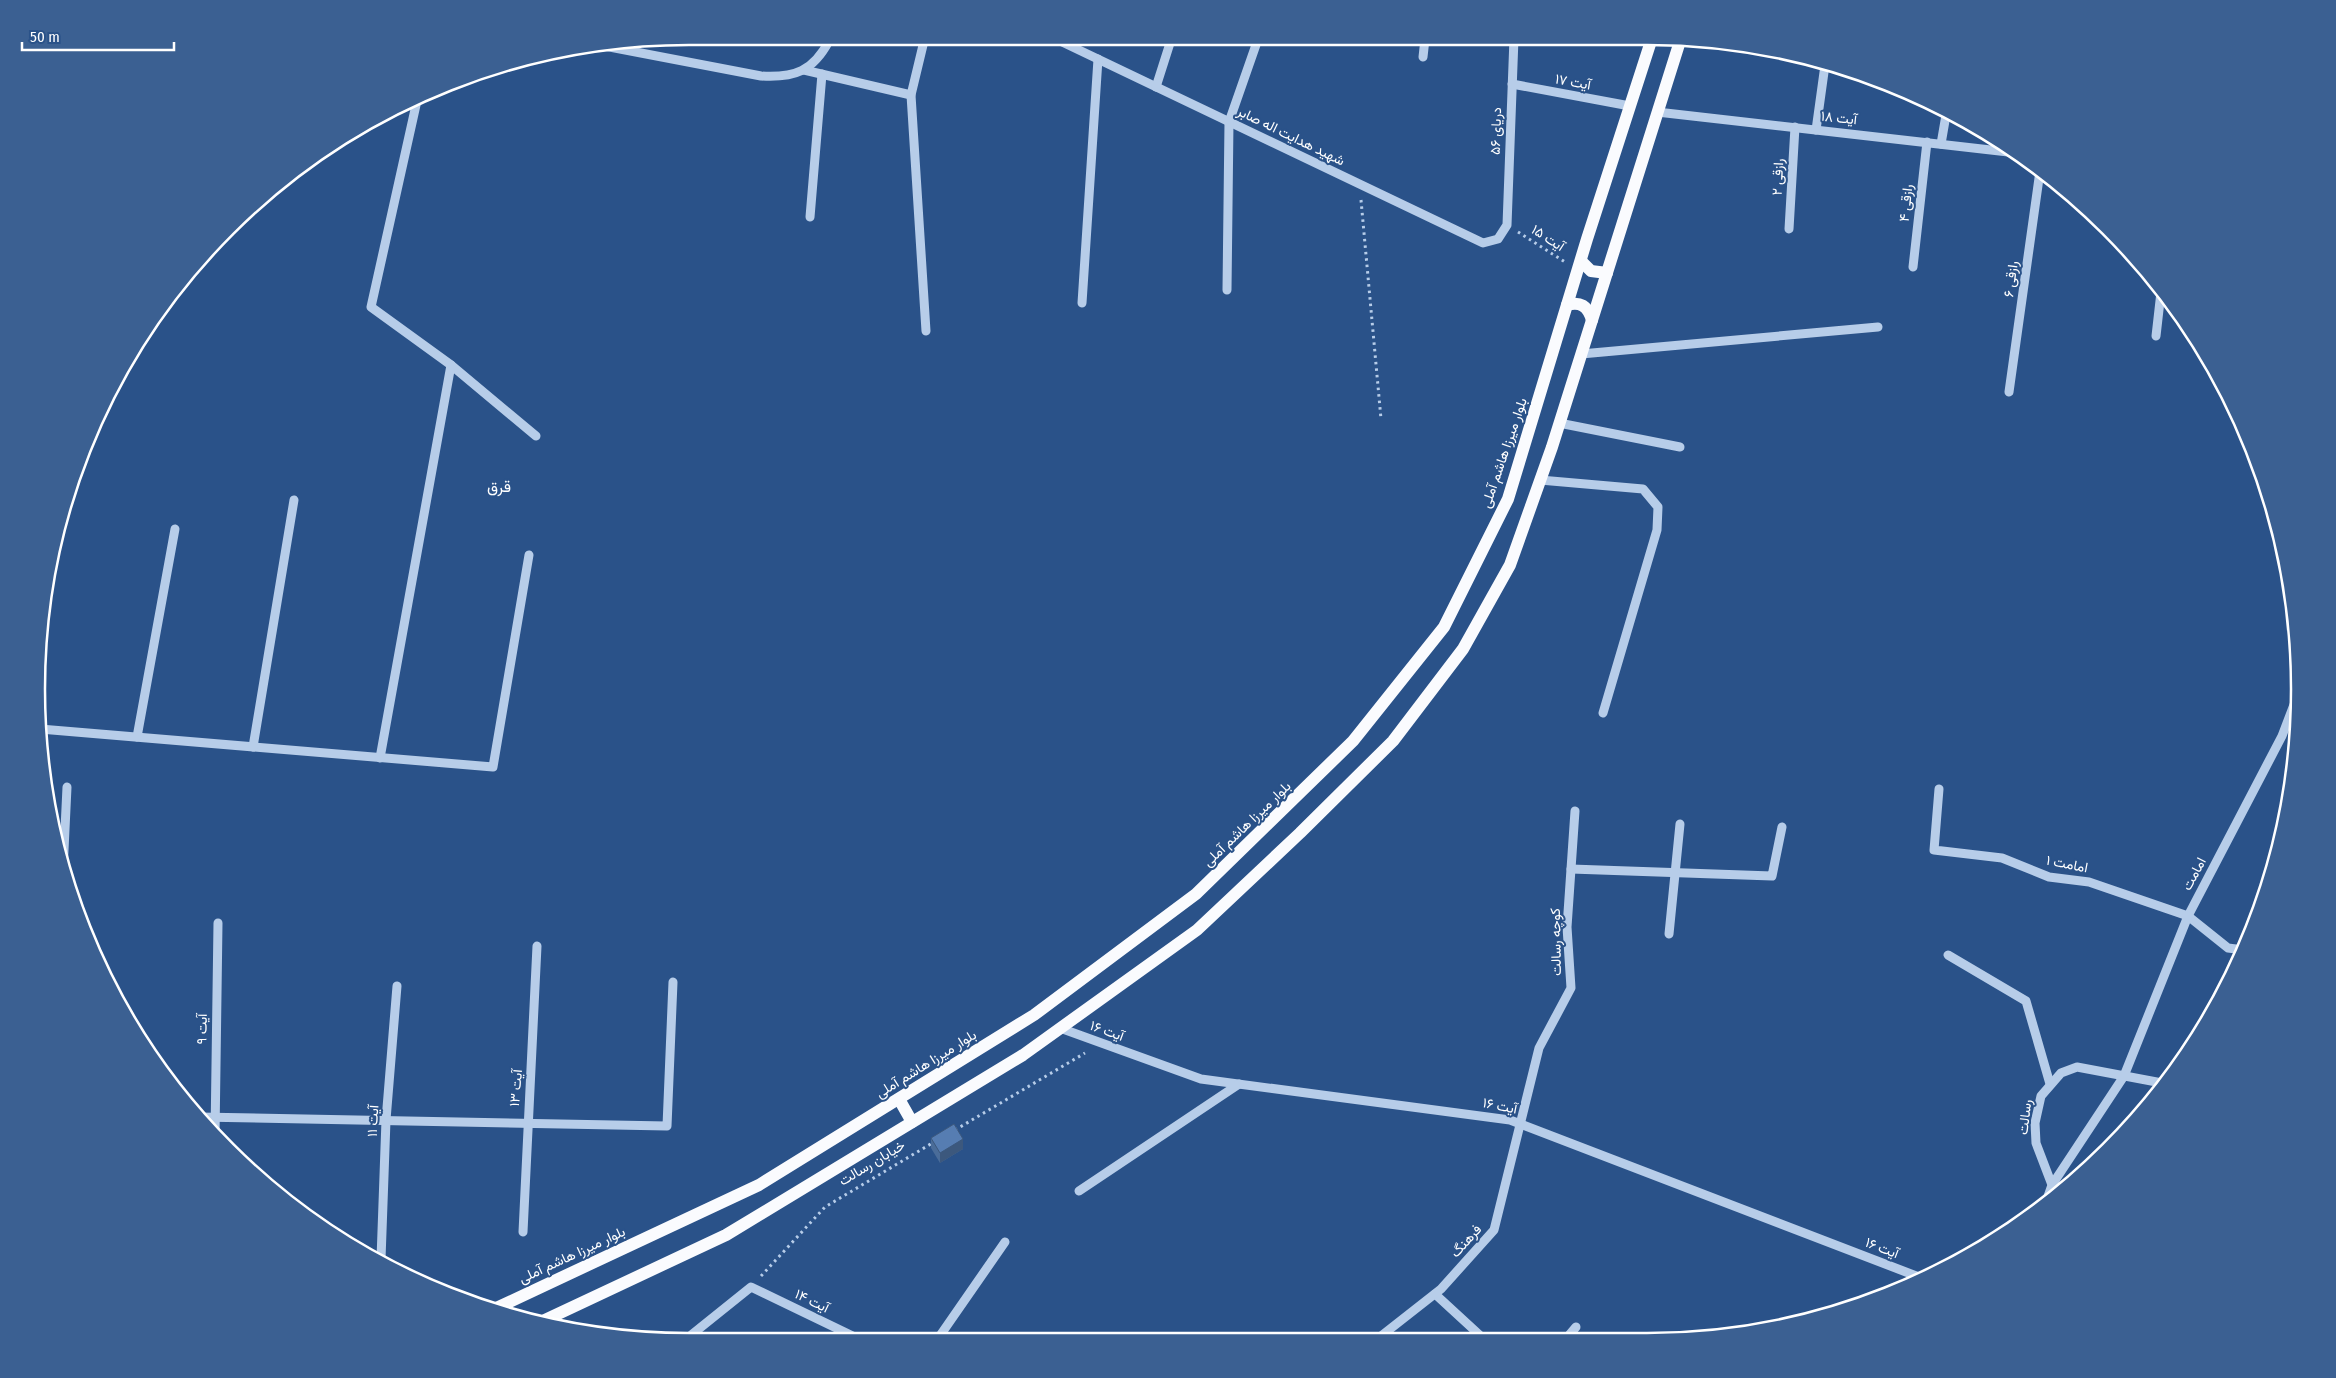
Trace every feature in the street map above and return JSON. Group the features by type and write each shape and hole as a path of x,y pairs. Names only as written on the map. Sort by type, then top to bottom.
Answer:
{"main road":[{"name":"بلوار میرزا هاشم آملی","path":"502,1305 759,1185 1034,1015 1196,894 1352,741 1444,627 1508,499 1579,266 1650,45"},
{"path":"550,1318 726,1235 1023,1055 1196,930 1393,741 1463,649 1510,565 1559,423 1679,46"},
{"path":"1579,266 1591,271 1607,273"},
{"path":"1567,306 1575,303 1581,304 1589,312 1592,320"},
{"path":"899,1098 912,1122"}],"street":[{"path":"621,49 779,78 804,70 818,60 827,45"},
{"path":"923,45 911,95 926,330"},
{"name":"شهید هدایت اله صابر","path":"1075,45 1098,59 1483,244 1498,239 1506,225"},
{"path":"1156,87 1169,45"},
{"path":"1227,290 1229,122 1256,45"},
{"path":"1423,57 1424,45"},
{"name":"دریای ۵۶","path":"1506,225 1514,45"},
{"path":"1082,303 1098,59"},
{"path":"804,70 911,95"},
{"path":"1816,130 1824,70"},
{"path":"810,217 822,74"},
{"name":"آیت ۱۷","path":"1512,84 1630,106"},
{"path":"416,106 371,307 451,365 536,436"},
{"name":"آیت ۱۸","path":"1658,112 1999,150"},
{"path":"1941,144 1945,118"},
{"name":"رازقی ۲","path":"1788,229 1795,127"},
{"name":"رازقی ۴","path":"1913,267 1927,142"},
{"name":"رازقی ۶","path":"2009,392 2039,178"},
{"path":"2156,336 2160,300"},
{"path":"1581,354 1878,327"},
{"path":"380,758 451,365"},
{"path":"1559,423 1680,447"},
{"path":"1540,480 1643,489 1658,507 1657,530 1603,713"},
{"path":"253,747 294,500"},
{"path":"137,737 175,529"},
{"path":"46,729 493,767 529,555"},
{"name":"امامت","path":"2052,1185 2124,1076 2188,916 2282,736 2290,714"},
{"path":"64,845 67,787"},
{"name":"امامت ۱","path":"1939,788 1934,850 2002,858 2049,877 2089,882 2188,916 2228,948 2236,949"},
{"name":"کوچه رسالت","path":"1520,1124 1539,1048 1571,988 1567,927 1575,811"},
{"path":"1669,934 1680,824"},
{"path":"1571,869 1772,876 1782,827"},
{"name":"آیت ۹","path":"215,1124 218,923"},
{"name":"آیت ۱۳","path":"523,1232 527,1122 535,1021 537,946"},
{"path":"1948,955 2026,1001 2050,1084"},
{"path":"208,1117 666,1126 673,982"},
{"name":"آیت ۱۱","path":"381,1255 386,1120 397,986"},
{"name":"آیت ۱۶","path":"1060,1028 1201,1079 1510,1120 1914,1275"},
{"name":"رسالت","path":"2052,1185 2036,1143 2035,1123 2041,1096 2061,1073 2077,1067 2157,1082"},
{"path":"1078,1191 1239,1084"},
{"name":"فرهنگ","path":"1386,1333 1435,1294 1494,1230 1520,1124"},
{"path":"2050,1191 2052,1185 2056,1186"},
{"path":"942,1333 1005,1242"},
{"path":"694,1333 750,1287"},
{"name":"آيت ۱۴","path":"750,1287 846,1333"},
{"path":"1435,1294 1477,1333"},
{"path":"1571,1333 1576,1327"}],"path":[{"path":"1360,184 1381,419"},
{"name":"آیت ۱۵","path":"1506,225 1579,266"},
{"path":"950,1132 1101,1043"},
{"name":"خیابان رسالت","path":"750,1287 825,1207 942,1137"}],"building":[{"path":"954,1124 963,1139 940,1153 931,1138"}],"district":[{"name":"قرق","path":"499,486"}]}
